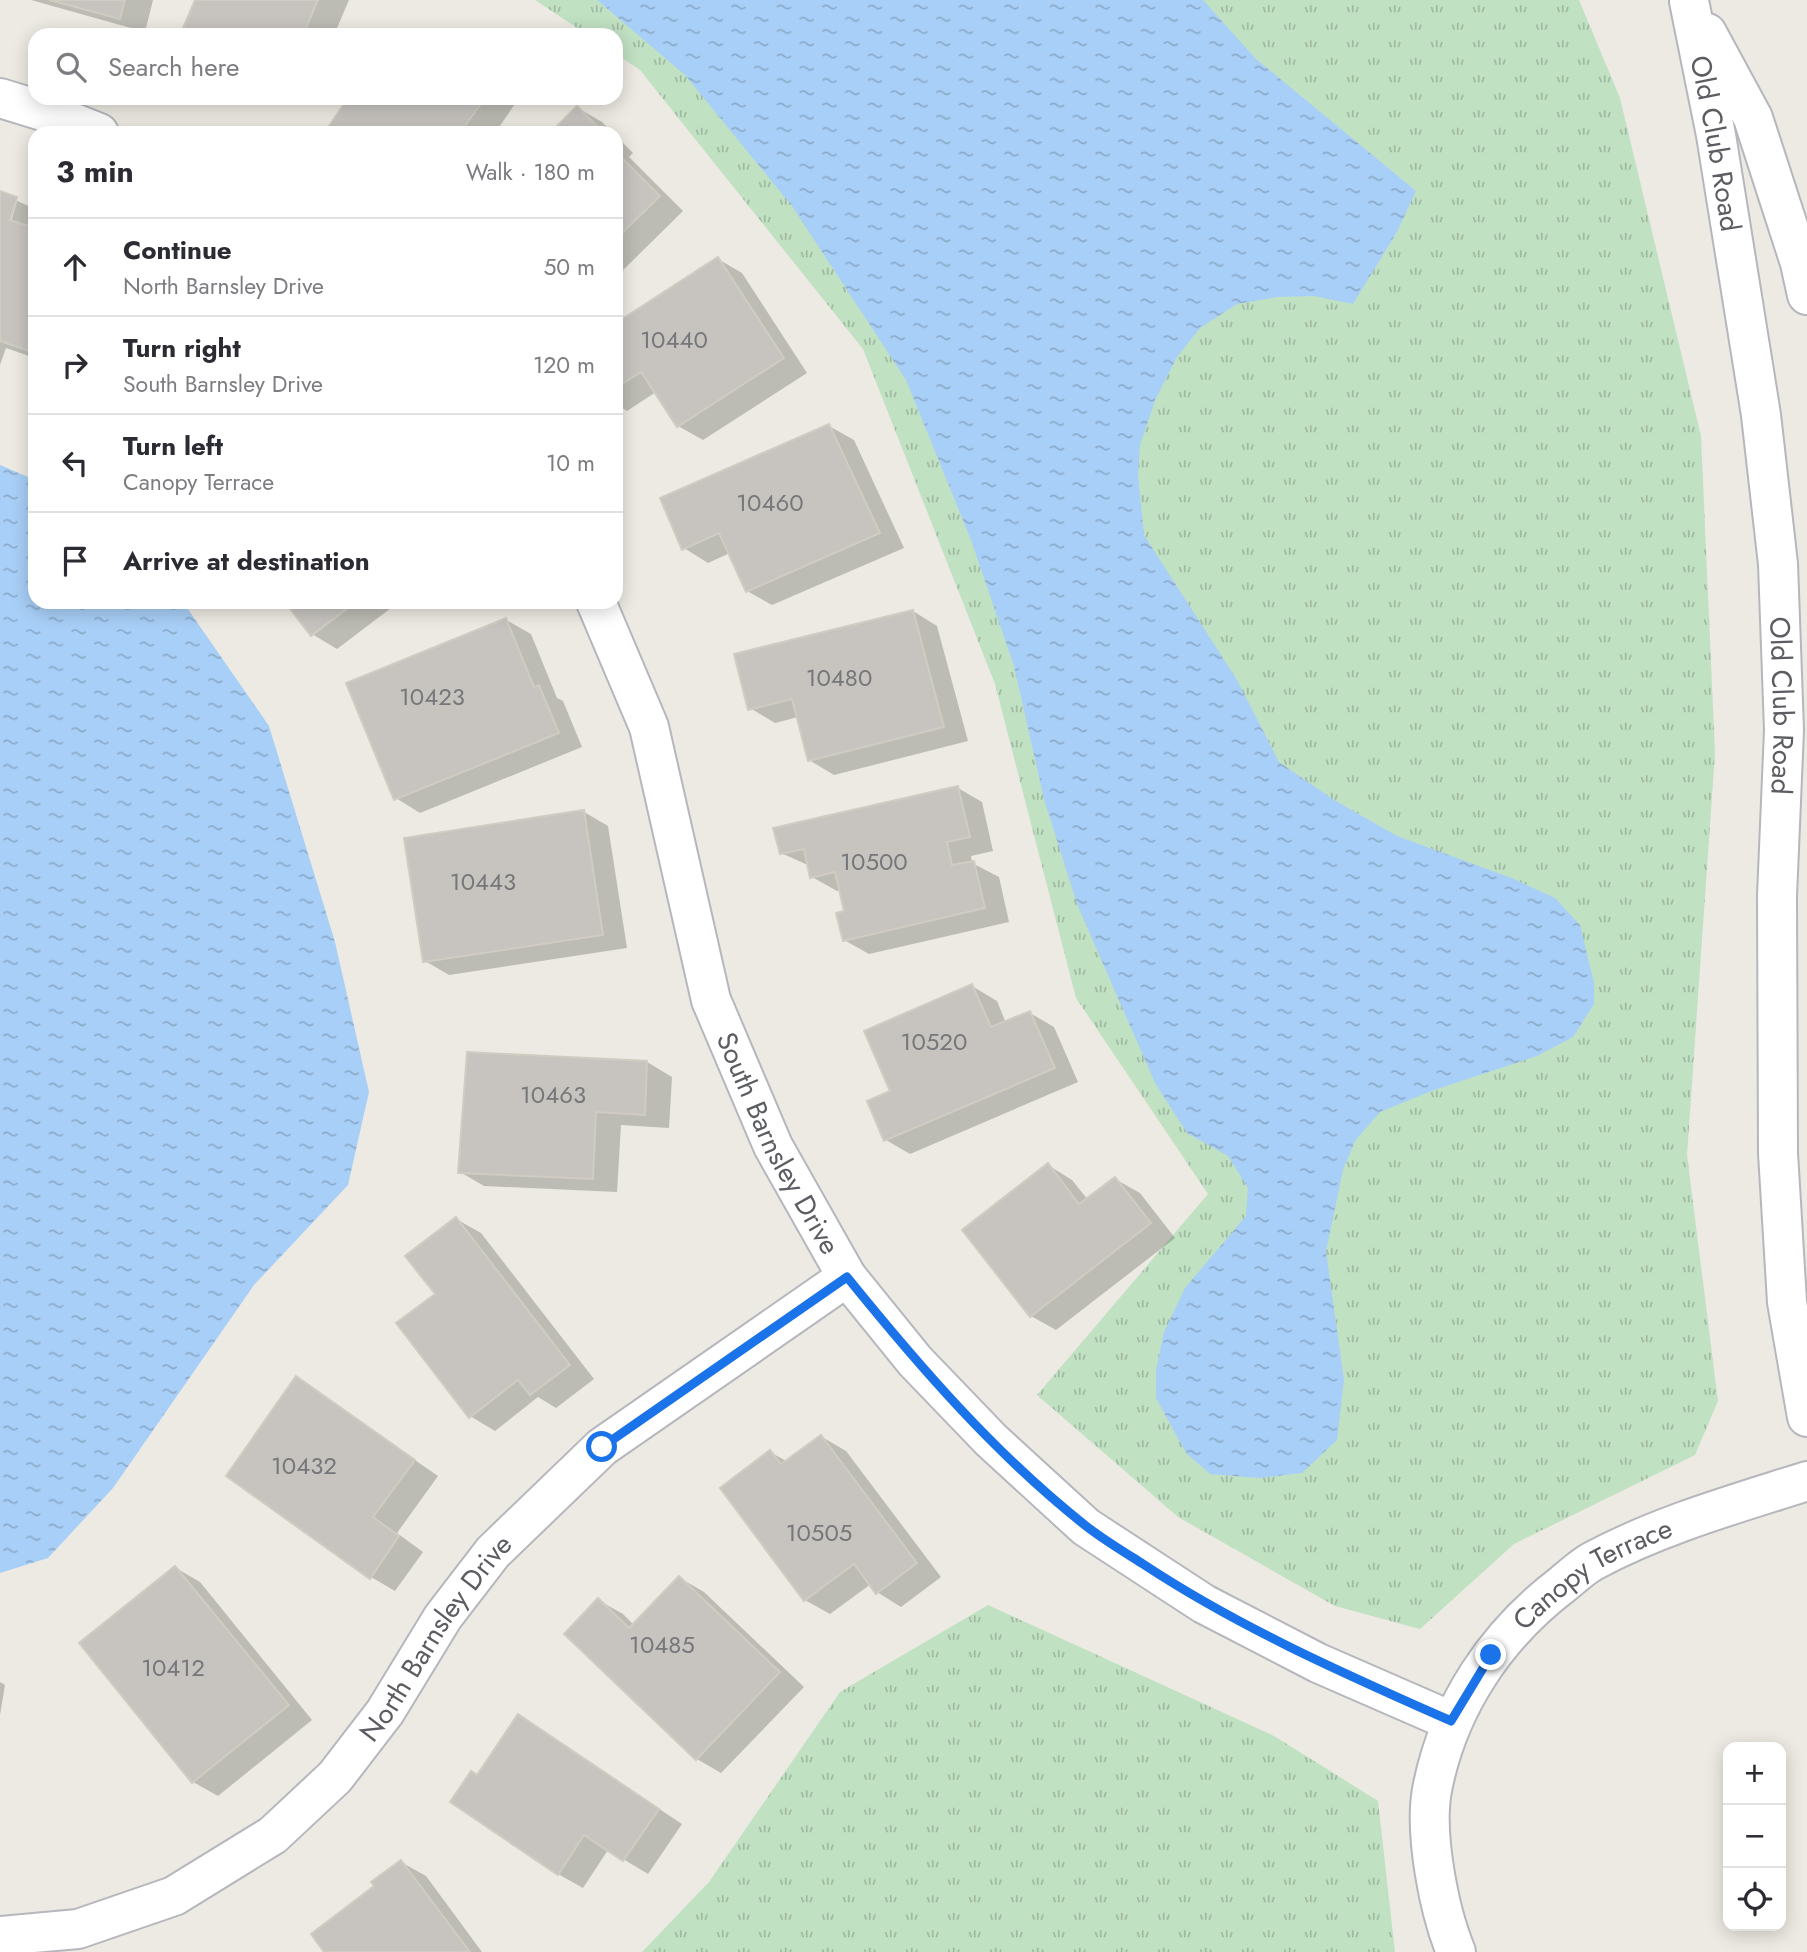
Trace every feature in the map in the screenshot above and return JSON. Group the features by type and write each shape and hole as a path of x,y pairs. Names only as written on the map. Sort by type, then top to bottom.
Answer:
{"street":[{"name":"Old Club Road","path":"1689,0 1753,118 1800,263 1807,295"},
{"name":"Old Club Road","path":"1689,0 1716,135 1761,415 1778,564 1784,730 1777,896 1778,1153 1787,1302 1807,1417"},
{"path":"0,99 49,113 82,126"},
{"name":"South Barnsley Drive","path":"599,609 649,727 711,1000 773,1146 847,1277 944,1391 992,1440 1086,1527 1204,1604 1318,1663 1451,1721"},
{"name":"North Barnsley Drive","path":"0,1936 78,1928 174,1896 273,1835 335,1777 385,1712 443,1617 493,1552 602,1447 847,1277"},
{"name":"Canopy Terrace","path":"1456,1952 1445,1924 1432,1846 1432,1792 1451,1721 1491,1655 1527,1611 1591,1562 1675,1524 1807,1481"}],"green space":[{"path":"535,0 1579,0 1620,98 1701,436 1715,753 1687,1155 1718,1401 1695,1455 1514,1544 1420,1629 1335,1606 1178,1517 1037,1395 1208,1194 1076,998 995,684 863,349 640,70 623,59 623,28 577,28"},
{"path":"988,1605 1274,1736 1378,1801 1395,1952 642,1952 709,1882 840,1692"}],"water":[{"path":"597,0 1203,0 1256,59 1416,191 1397,232 1353,304 1314,296 1277,297 1237,304 1200,328 1177,357 1156,398 1140,445 1138,475 1144,535 1237,680 1279,762 1334,800 1397,836 1514,879 1555,898 1580,925 1594,983 1594,1004 1573,1037 1537,1056 1434,1090 1380,1112 1355,1141 1343,1170 1326,1251 1344,1380 1337,1440 1302,1473 1259,1478 1210,1474 1186,1453 1156,1398 1156,1370 1164,1332 1185,1288 1246,1216 1248,1188 1228,1156 1187,1133 1155,1083 1077,904 1044,799 1014,666 971,540 906,380 792,206 685,75"},
{"path":"0,465 28,477 28,609 188,609 269,726 335,942 369,1092 348,1185 254,1285 113,1488 48,1558 0,1573"}],"building":[{"path":"49,0 125,0 120,19"},
{"path":"195,0 318,0 306,28 183,28"},
{"path":"343,105 480,105 465,126 329,126"},
{"path":"577,106 597,126 557,126"},
{"path":"623,159 660,196 623,232"},
{"path":"0,191 17,197 10,220 28,226 28,351 0,341"},
{"path":"718,257 784,358 677,427 641,372 623,384 623,318"},
{"path":"829,424 880,533 746,592 719,533 682,550 660,498"},
{"path":"290,609 347,609 311,636"},
{"path":"913,610 944,727 808,761 792,699 748,710 734,654"},
{"path":"506,618 534,687 539,685 559,733 394,800 346,683"},
{"path":"958,786 970,837 947,842 952,865 974,861 985,908 843,941 836,913 844,911 835,872 810,878 804,849 780,854 773,828"},
{"path":"584,810 603,935 423,962 404,838"},
{"path":"972,984 991,1027 1030,1011 1055,1068 884,1141 867,1101 890,1091 864,1031"},
{"path":"467,1052 647,1061 645,1115 596,1112 593,1179 458,1173"},
{"path":"1048,1163 1079,1204 1115,1177 1151,1223 1030,1317 962,1230"},
{"path":"456,1217 570,1365 530,1395 518,1380 469,1418 396,1323 435,1294 405,1256"},
{"path":"296,1376 415,1460 373,1517 399,1536 370,1579 226,1476"},
{"path":"821,1435 917,1563 876,1594 854,1564 804,1601 720,1488 770,1450 781,1464"},
{"path":"175,1566 289,1705 192,1783 79,1643"},
{"path":"679,1576 780,1672 696,1760 564,1634 598,1598 629,1628"},
{"path":"518,1714 659,1809 623,1861 584,1835 558,1875 450,1802 471,1771 477,1775"},
{"path":"401,1860 470,1952 324,1952 311,1934 374,1886 371,1882"}],"route":[{"path":"602,1447 847,1277 915,1361 992,1440 1086,1527 1204,1604 1318,1663 1451,1721 1491,1655"}]}
